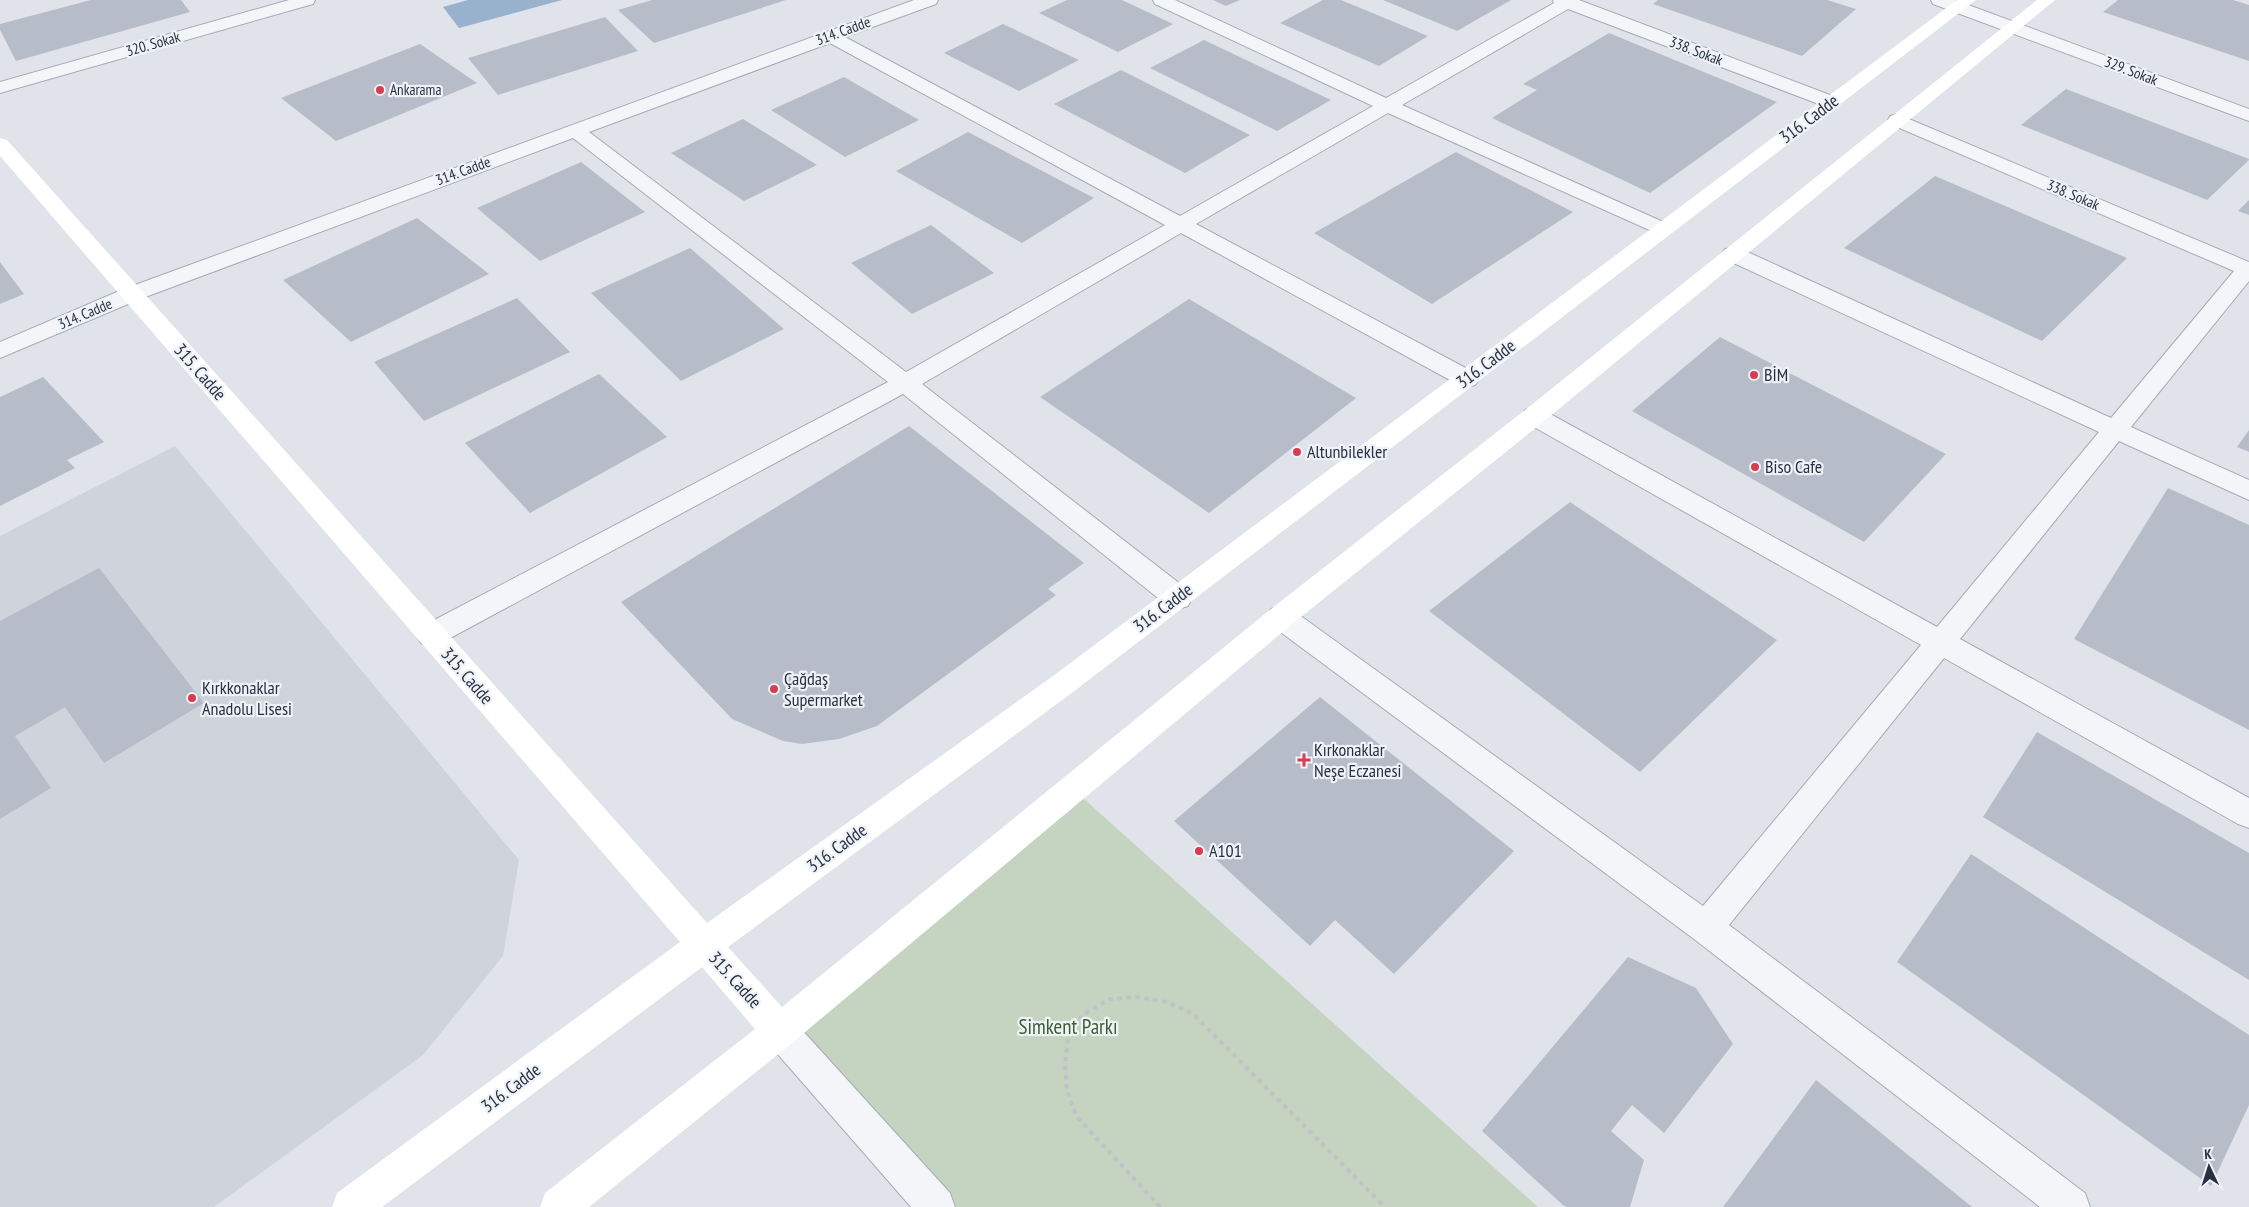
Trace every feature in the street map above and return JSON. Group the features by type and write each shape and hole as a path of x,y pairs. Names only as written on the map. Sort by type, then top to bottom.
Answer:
{"street":[{"name":"320. Sokak","path":"0,88 307,0"},
{"name":"314. Cadde","path":"0,351 132,294 930,0"},
{"path":"1161,0 1388,106 1663,230"},
{"path":"559,1207 780,1031 1281,617 1534,416 2047,0"},
{"path":"431,635 905,383 1182,225 1567,1"},
{"name":"338. Sokak","path":"1567,1 1831,102"},
{"name":"329. Sokak","path":"1955,2 2013,27 2249,115"},
{"name":"316. Cadde","path":"351,1207 704,945 1178,598 1831,102 1955,2"},
{"path":"830,36 1467,379"},
{"name":"338. Sokak","path":"1898,120 2248,270"},
{"path":"574,130 905,383 1178,598"},
{"name":"315. Cadde","path":"0,144 936,1207"},
{"path":"1733,254 2249,490"},
{"path":"1706,928 2248,270"},
{"path":"1534,416 2249,814"},
{"path":"1281,617 1706,928 2071,1207"}],"path":[{"path":"1160,1207 1077,1117 1067,1091 1065,1065 1068,1039 1082,1016 1110,999 1139,997 1167,1002 1192,1014 1385,1207"}],"shaded area":[{"name":"Kırkkonaklar Anadolu Lisesi","path":"175,446 519,860 503,956 423,1055 214,1207 0,1207 0,536"}],"green space":[{"name":"Simkent Parkı","path":"1073,789 1538,1207 936,1207 780,1031"}],"water":[{"path":"468,0 562,0 459,28 443,7"}],"building":[{"path":"91,0 181,0 190,12 16,61 0,30 0,24"},
{"path":"652,0 786,0 654,43 618,10"},
{"path":"1067,0 1122,0 1173,24 1118,52 1039,13"},
{"path":"1213,0 1240,0 1226,6"},
{"path":"1323,0 1341,0 1428,36 1379,66 1280,23"},
{"path":"1383,0 1511,0 1457,31"},
{"path":"1658,0 1827,0 1856,9 1802,56 1653,4"},
{"path":"2118,0 2233,0 2249,5 2249,61 2103,12"},
{"path":"605,17 638,51 498,95 468,58"},
{"path":"1003,24 1079,60 1019,91 944,53"},
{"path":"1609,33 1777,102 1650,193 1492,118 1537,90 1523,84"},
{"path":"1204,40 1331,100 1277,131 1150,68"},
{"name":"Ankarama","path":"420,44 477,83 336,141 281,98"},
{"path":"1121,70 1250,135 1185,173 1054,104"},
{"path":"844,77 919,120 845,157 771,110"},
{"path":"2066,89 2249,160 2207,200 2021,125"},
{"path":"743,119 817,165 744,201 671,153"},
{"path":"968,132 1094,198 1022,243 896,171"},
{"path":"1456,152 1573,212 1432,304 1314,233"},
{"path":"581,162 645,212 540,261 477,208"},
{"path":"1935,176 2127,258 2042,341 1844,248"},
{"path":"2249,200 2249,215 2238,211"},
{"path":"417,218 489,274 351,342 283,280"},
{"path":"931,225 994,273 912,314 851,263"},
{"path":"690,248 784,329 681,381 591,293"},
{"path":"0,262 24,294 0,304"},
{"path":"517,298 570,352 424,421 374,362"},
{"path":"1189,299 1356,398 1209,513 1040,397"},
{"path":"1720,337 1946,454 1864,542 1632,411"},
{"path":"599,374 667,437 530,513 465,443"},
{"path":"43,377 104,442 67,460 75,468 0,506 0,397"},
{"path":"909,426 1084,563 1048,589 1056,595 877,726 839,739 802,744 783,741 732,719 621,602"},
{"path":"2249,430 2249,452 2237,447"},
{"path":"2168,488 2249,525 2249,730 2074,639"},
{"path":"1570,502 1777,640 1640,772 1429,611"},
{"path":"99,568 204,703 104,763 65,707 15,736 51,788 0,819 0,621"},
{"path":"1320,697 1514,851 1394,974 1335,920 1310,946 1174,821"},
{"path":"2037,732 2249,853 2249,980 1983,817"},
{"path":"1971,854 2249,1035 2249,1105 2211,1186 1897,962"},
{"path":"1628,957 1696,988 1733,1044 1664,1133 1632,1105 1611,1131 1644,1160 1630,1207 1568,1207 1564,1206 1482,1131"},
{"path":"1816,1080 1972,1207 1723,1207"}],"place":[{"name":"Ankarama","path":"380,90"},
{"name":"BİM","path":"1754,375"},
{"name":"Altunbilekler","path":"1297,452"},
{"name":"Biso Cafe","path":"1755,467"},
{"name":"Çağdaş Supermarket","path":"774,689"},
{"name":"Kırkkonaklar Anadolu Lisesi","path":"192,698"},
{"name":"Kırkonaklar Neşe Eczanesi","path":"1304,760"},
{"name":"A101","path":"1199,851"}]}
